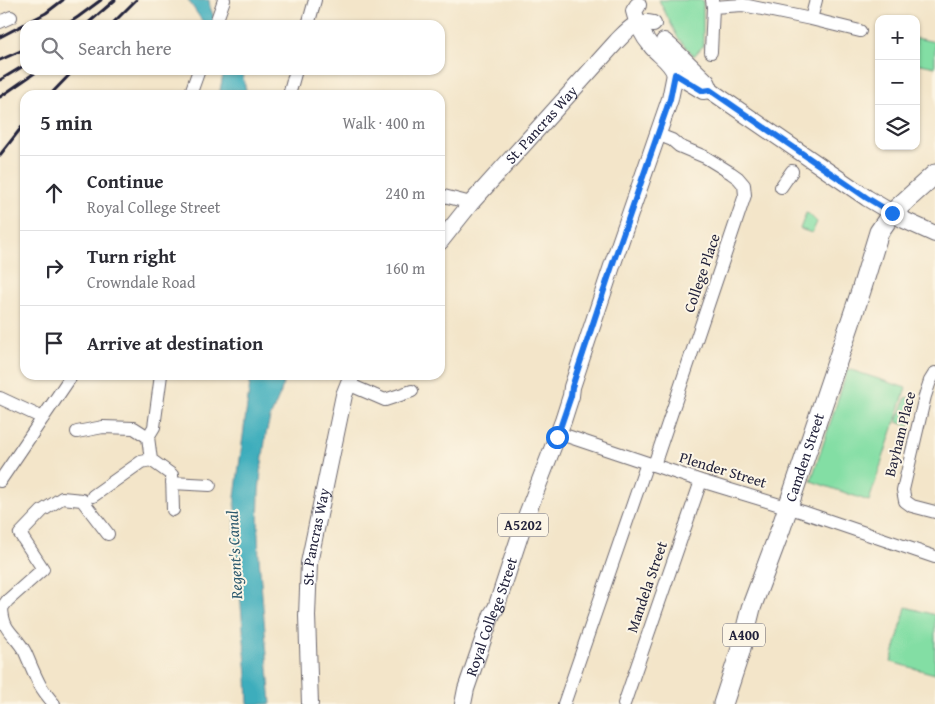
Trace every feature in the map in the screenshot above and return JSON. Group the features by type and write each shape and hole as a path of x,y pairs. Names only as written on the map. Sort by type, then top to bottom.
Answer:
{"highway":[{"name":"A400","path":"892,213 935,174"},
{"name":"Camden Street","path":"723,704 740,652 751,608 788,507 861,292 879,232 892,213"}],"main road":[{"name":"A5202","path":"637,2 644,7 645,24 643,36 672,69"},
{"name":"A5202","path":"645,24 664,41 672,69"},
{"name":"St. Pancras Way","path":"445,236 471,203 617,41 645,24"},
{"path":"664,41 707,82 710,90 867,198 911,224 935,234"},
{"path":"672,69 703,91 710,90"},
{"name":"Royal College Street","path":"463,704 466,689 492,614 496,608 526,514 558,433 607,280 670,99 672,69"},
{"name":"St. Pancras Way","path":"310,704 307,616 309,567 344,394 350,380"}],"street":[{"path":"309,20 315,0"},
{"path":"811,19 816,0"},
{"path":"711,52 713,4 743,2 860,31"},
{"path":"217,20 222,5"},
{"path":"192,90 197,75"},
{"path":"290,90 295,75"},
{"name":"College Place","path":"564,704 745,195 744,185 738,178 705,157 679,146 672,140 658,134"},
{"path":"781,187 792,171"},
{"path":"445,196 471,203"},
{"name":"Bayham Place","path":"935,373 925,396 903,490 905,501 912,506 935,512"},
{"path":"0,481 69,380"},
{"path":"151,460 148,436 154,427 160,380"},
{"path":"350,380 384,400 412,391"},
{"path":"0,398 43,418"},
{"path":"78,432 103,427 134,428 148,436"},
{"name":"Plender Street","path":"558,433 701,481 788,507 935,557"},
{"path":"54,704 41,686 20,644 10,634 4,624 1,607 43,569 20,534 42,511 62,498 89,499 141,462 151,460 172,474 173,510"},
{"name":"Mandela Street","path":"624,704 701,481"},
{"path":"172,483 210,485"},
{"path":"89,499 108,534"}],"green space":[{"path":"659,0 703,0 703,46 694,56 678,38"},
{"path":"920,39 935,42 935,67 920,64"},
{"path":"806,213 817,222 812,233 800,229"},
{"path":"848,369 906,388 869,501 811,481"},
{"path":"906,397 918,401 909,426 897,422"},
{"path":"906,607 935,615 935,674 891,662"}],"water":[{"path":"188,0 209,0 215,20 202,20"},
{"path":"223,75 243,75 246,90 220,90"},
{"path":"250,380 284,380 266,434 259,493 259,558 271,704 248,704 235,535 235,497"}],"railway":[{"path":"33,20 46,13 63,0"},
{"path":"74,20 101,0"},
{"path":"92,20 115,0"},
{"path":"116,20 136,0"},
{"path":"0,37 20,27"},
{"path":"0,60 20,51"},
{"path":"0,80 20,68"},
{"path":"0,97 32,75"},
{"path":"55,90 69,75"},
{"path":"0,155 20,129"}],"route":[{"path":"557,437 613,263 661,128 675,74 703,91 710,90 867,198 892,213"}],"water label":[{"name":"Regent's Canal","path":"234,555"}]}
